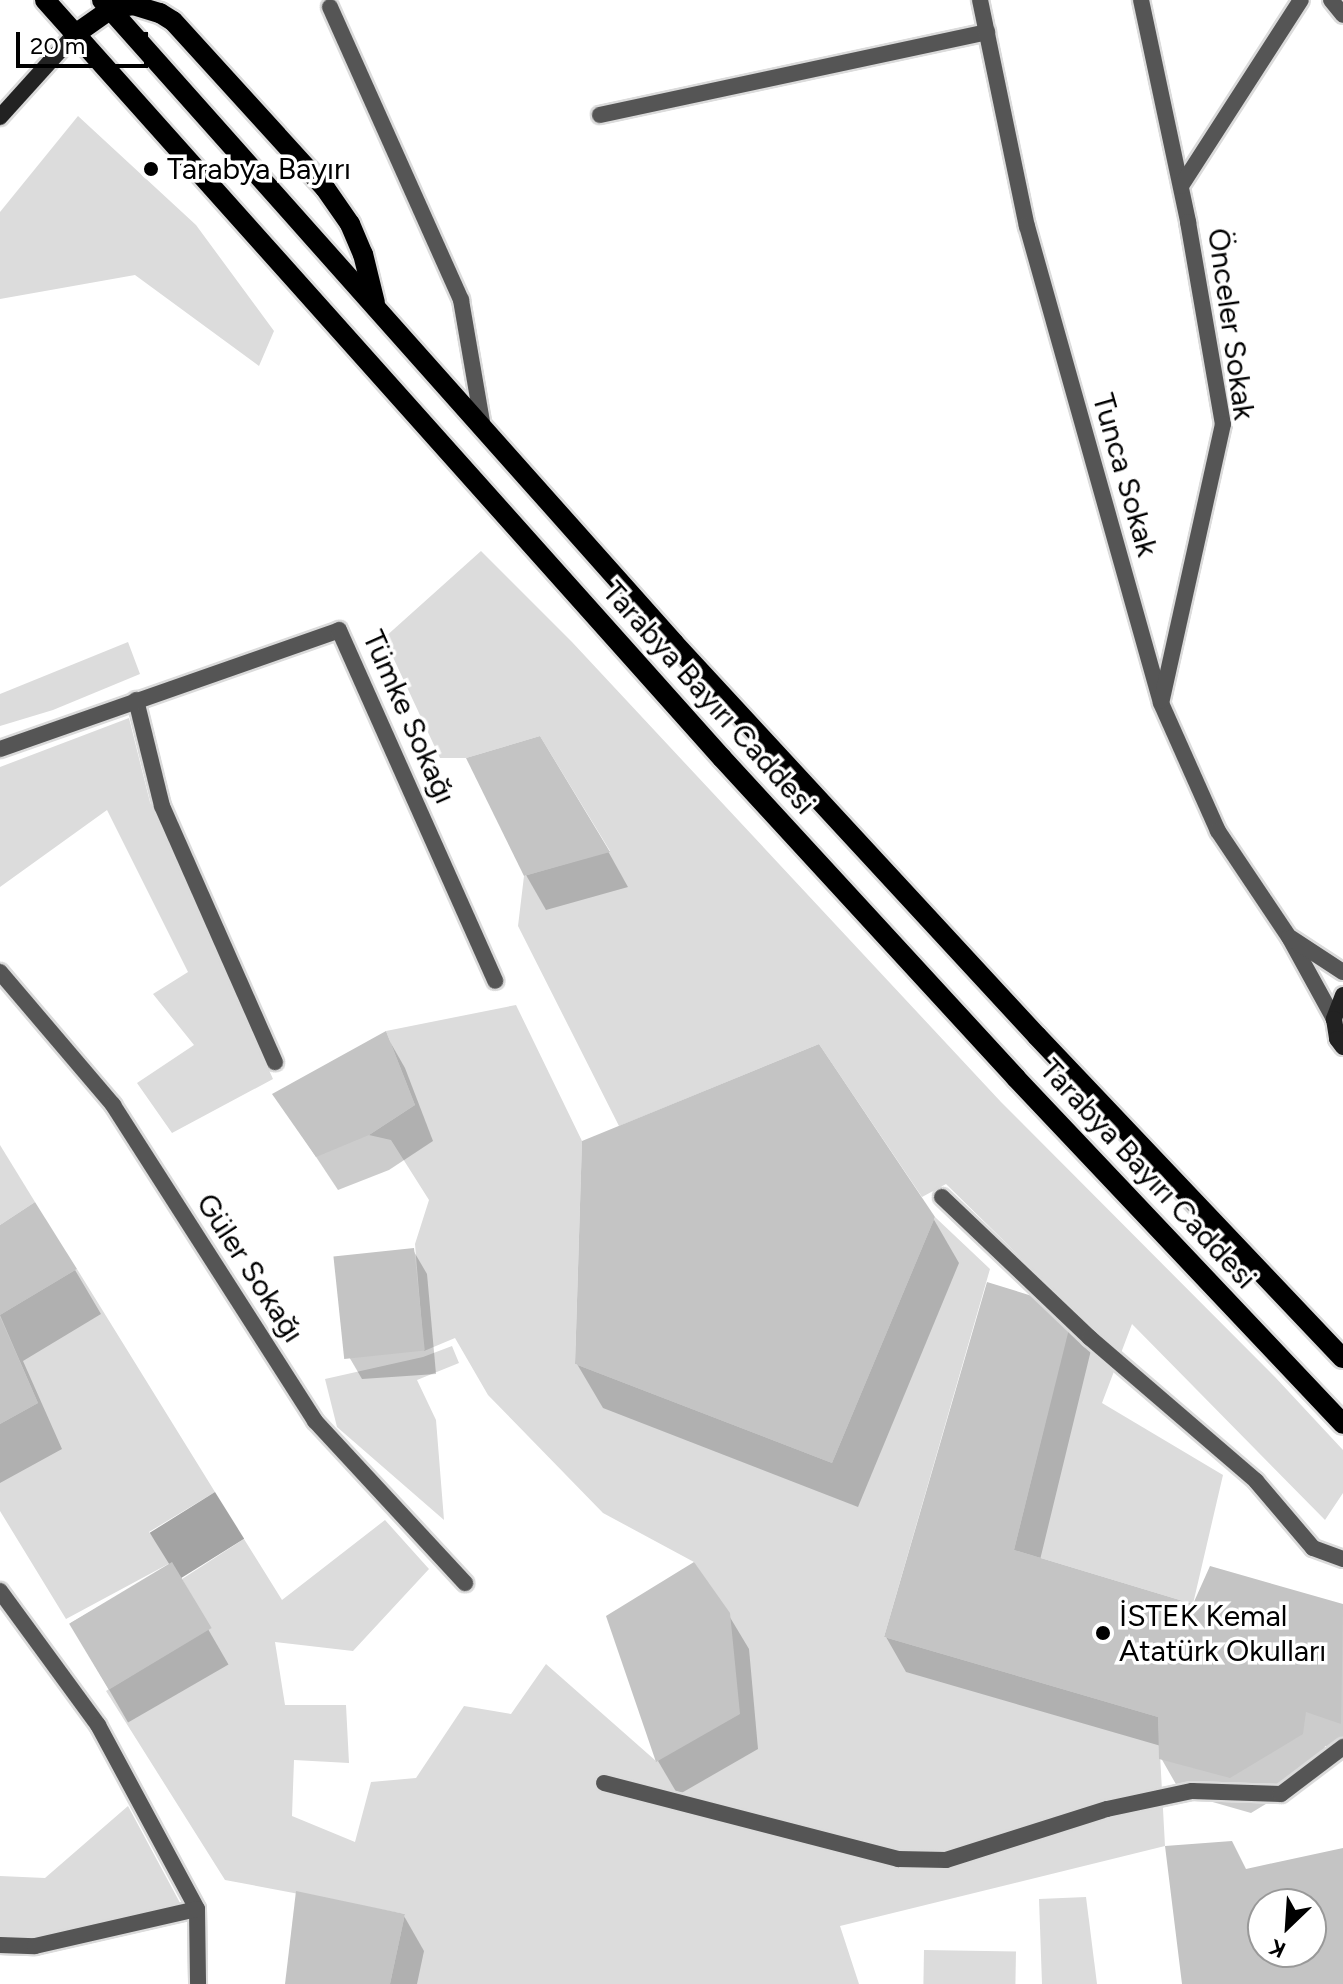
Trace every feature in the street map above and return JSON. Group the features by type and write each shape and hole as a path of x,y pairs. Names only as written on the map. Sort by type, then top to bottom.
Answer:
{"main road":[{"name":"Tarabya Bayırı Caddesi","path":"45,0 732,770 1016,1078 1343,1424"},
{"name":"Tarabya Bayırı Caddesi","path":"107,5 796,776 1343,1358"},
{"path":"74,35 107,5 148,8 173,21 325,188 350,224 363,254 376,306"}],"street":[{"name":"Tunca Sokak","path":"980,0 1027,226 1161,703 1218,831 1289,937 1334,1019"},
{"name":"Önceler Sokak","path":"1141,0 1181,186 1223,424 1161,703"},
{"path":"1181,186 1301,0"},
{"path":"1331,0 1343,15"},
{"path":"330,7 461,300 483,427"},
{"path":"600,115 987,32"},
{"path":"0,117 74,35"},
{"name":"Tümke Sokağı","path":"0,749 339,630 495,981"},
{"path":"136,700 162,806 275,1062"},
{"path":"1289,937 1343,972"},
{"name":"Güler Sokağı","path":"0,972 113,1105 315,1421 465,1583"},
{"path":"1343,995 1334,1019 1337,1039 1343,1047"},
{"path":"942,1197 1090,1338 1256,1481 1313,1548 1343,1559"},
{"path":"0,1591 98,1725 197,1909 198,1984"},
{"path":"604,1783 898,1859 946,1860 1107,1809 1192,1791 1281,1794 1343,1747"},
{"path":"0,1945 35,1946 197,1909"}],"shaded area":[{"path":"78,116 196,225 274,331 259,366 135,275 0,299 0,212"},
{"path":"481,551 572,642 1001,1102 1275,1377 1343,1450 1343,1493 1325,1520 1132,1324 1102,1403 1223,1475 1193,1604 1014,1550 1073,1309 946,1184 922,1197 819,1044 619,1126 518,926 524,876 610,851 540,736 466,758 440,758 384,638"},
{"path":"128,642 140,674 53,710 0,726 0,694"},
{"path":"129,718 150,802 273,1079 172,1133 137,1083 194,1045 153,994 188,972 107,810 0,887 0,767"},
{"path":"516,1005 582,1141 575,1364 832,1463 935,1217 990,1269 884,1637 1158,1717 1165,1846 840,1926 859,1984 390,1984 405,1914 225,1880 106,1691 210,1628 182,1579 244,1539 282,1600 385,1520 429,1569 353,1651 275,1642 285,1705 346,1705 349,1763 294,1760 292,1816 355,1842 371,1782 416,1778 464,1706 511,1714 546,1664 656,1761 739,1714 694,1562 603,1513 488,1395 455,1338 424,1351 415,1244 429,1200 391,1140 369,1135 415,1105 386,1031"},
{"path":"0,1145 35,1202 0,1225"},
{"path":"77,1269 215,1492 149,1532 172,1562 66,1619 0,1511 0,1424 38,1403 0,1315"},
{"path":"452,1346 459,1363 417,1380 436,1420 444,1520 337,1427 325,1379 423,1357"},
{"path":"215,1492 244,1539 179,1579 150,1533"},
{"path":"128,1806 186,1914 29,1938 0,1937 0,1876 45,1878"},
{"path":"1086,1897 1097,1984 1042,1984 1039,1899"},
{"path":"924,1950 1016,1952 1015,1984 923,1984"}],"building":[{"path":"540,736 610,852 524,876 466,758"},
{"path":"386,1031 415,1105 369,1135 316,1157 272,1094"},
{"path":"819,1044 935,1217 832,1463 575,1364 582,1141"},
{"path":"35,1202 77,1269 0,1315 0,1225"},
{"path":"414,1248 425,1350 344,1359 333,1256"},
{"path":"987,1282 1074,1309 1014,1550 1193,1604 1210,1566 1343,1604 1341,1724 1306,1712 1303,1734 1230,1778 1159,1759 1158,1717 884,1637"},
{"path":"0,1317 38,1403 0,1424"},
{"path":"172,1562 212,1628 109,1690 69,1624"},
{"path":"694,1562 730,1613 740,1714 656,1762 606,1616"},
{"path":"1232,1841 1246,1869 1343,1848 1343,1984 1182,1984 1165,1846"},
{"path":"296,1891 405,1914 390,1984 285,1984"}],"place":[{"name":"Tarabya Bayırı","path":"151,169"},
{"name":"İSTEK Kemal Atatürk Okulları","path":"1103,1633"}]}
